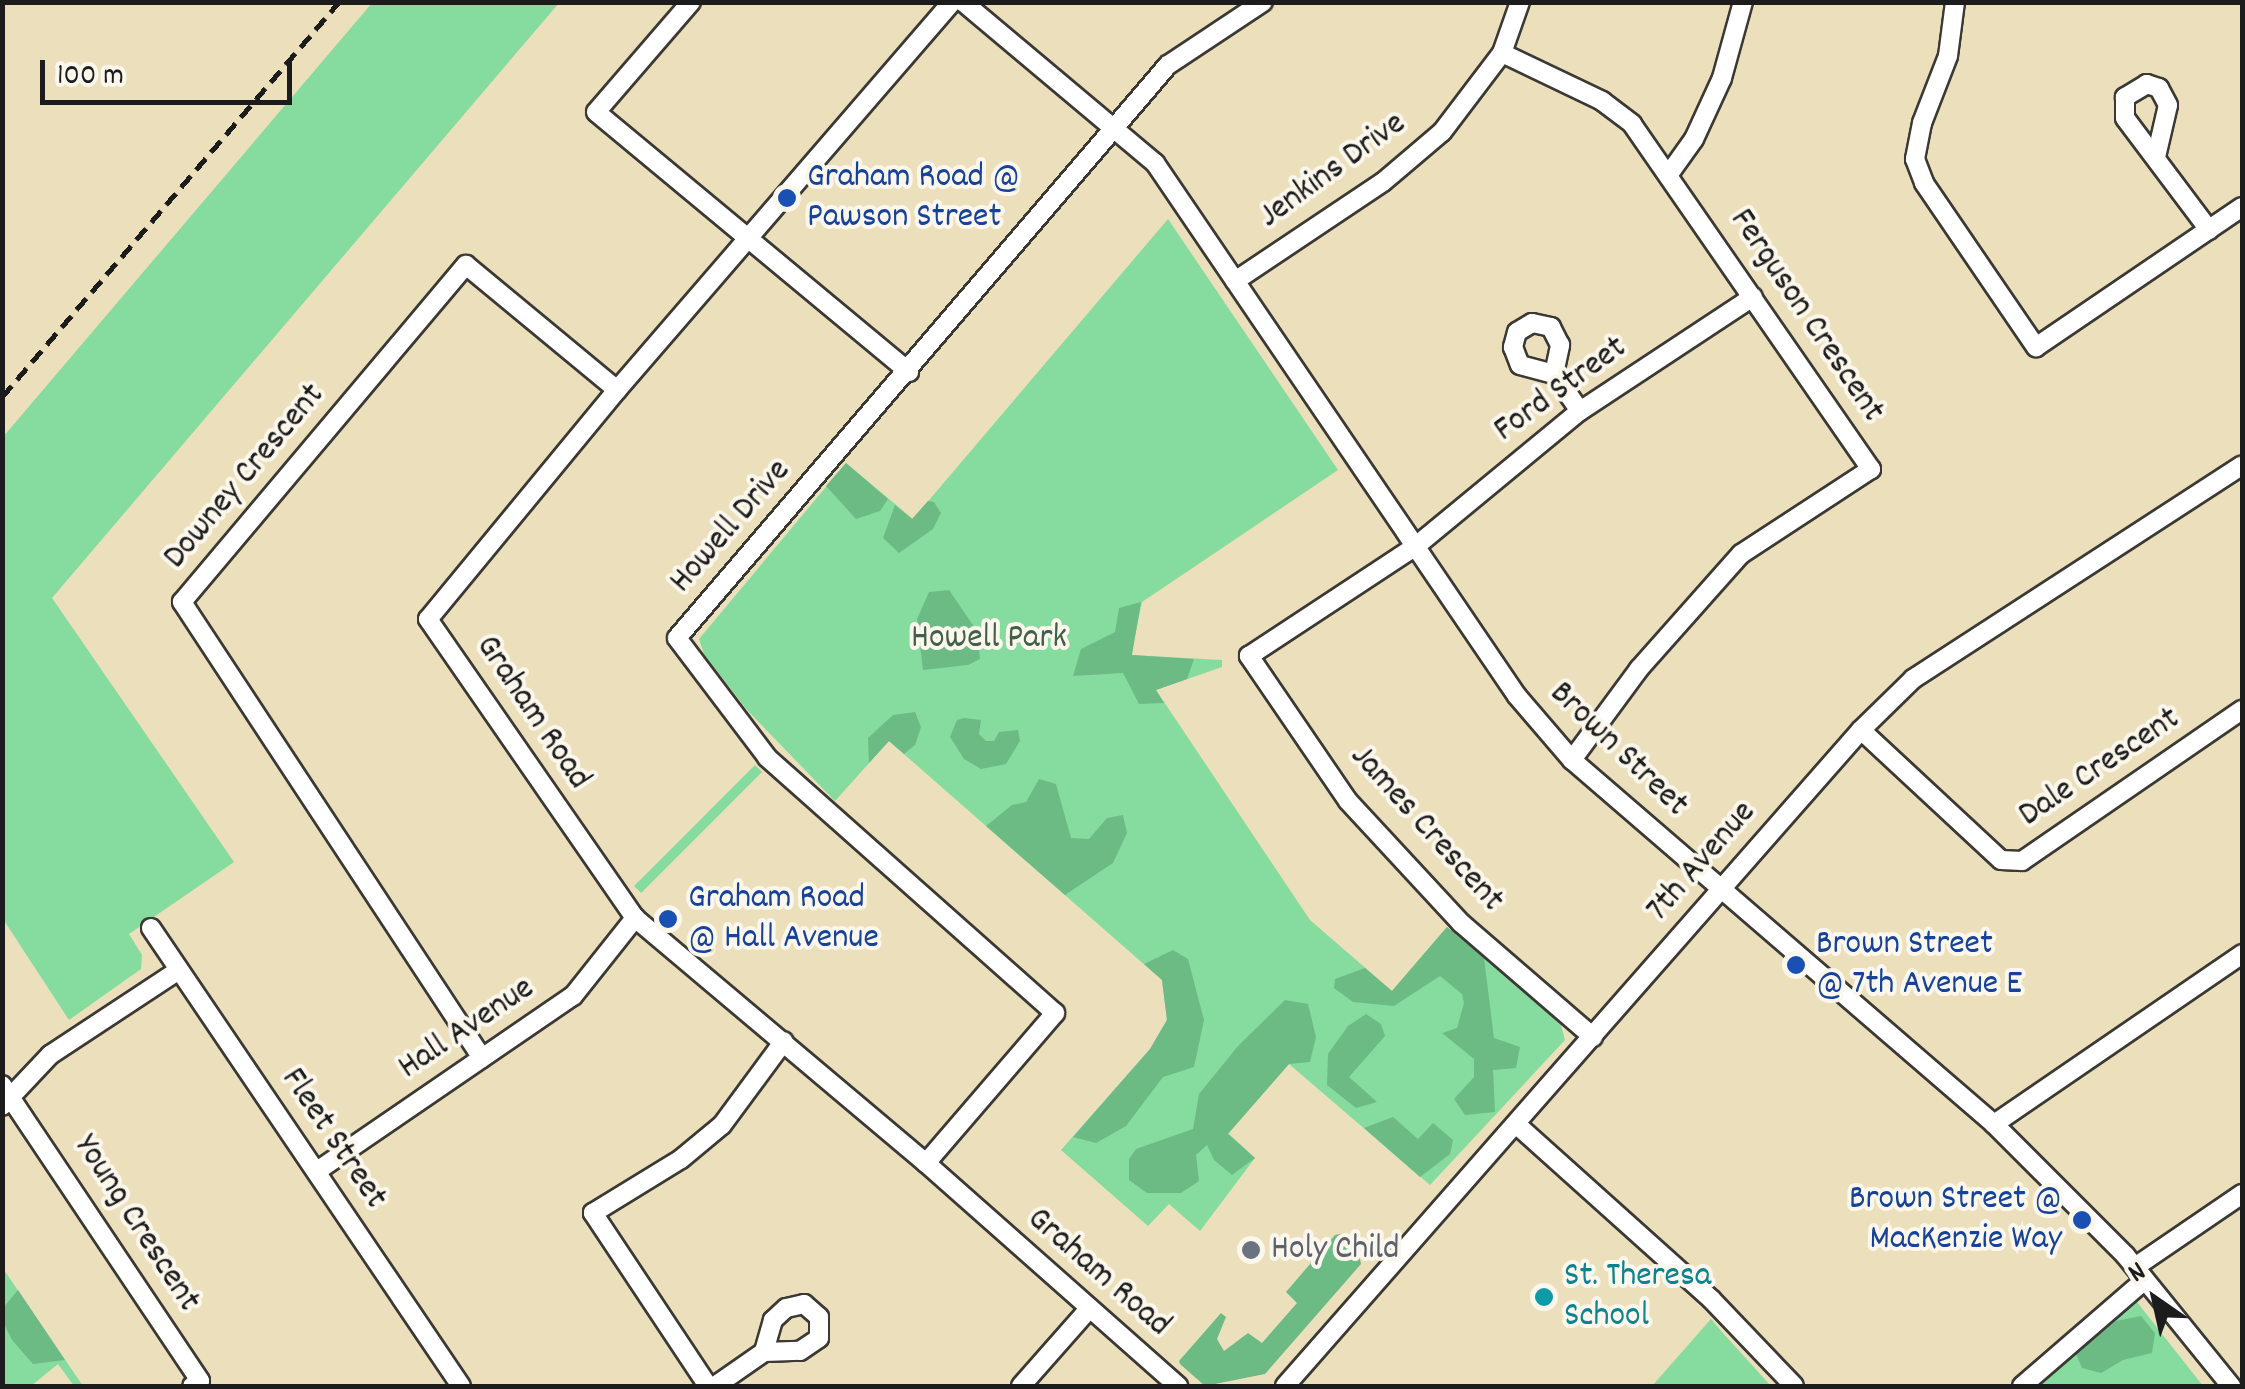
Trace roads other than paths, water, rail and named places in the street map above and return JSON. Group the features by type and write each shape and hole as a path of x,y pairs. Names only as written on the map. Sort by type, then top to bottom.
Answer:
{"street":[{"path":"691,2 596,112 909,372"},
{"name":"Graham Road","path":"952,2 617,390 428,619 634,918 926,1163 1178,1386"},
{"name":"Brown Street","path":"963,2 1155,163 1516,696 1572,760 1994,1124 2140,1274 2231,1386"},
{"name":"Jenkins Drive","path":"1234,281 1383,182 1442,132 1502,54 1520,2"},
{"path":"1669,174 1694,139 1722,78 1743,2"},
{"path":"1954,2 1948,56 1922,123 1915,159 1924,183 2036,347 2242,207"},
{"name":"Howell Drive","path":"926,1163 1055,1014 767,757 677,638 909,372 1168,65 1257,5"},
{"name":"Ferguson Crescent","path":"1502,54 1602,102 1632,124 1871,468 1741,554 1639,669 1572,760"},
{"path":"2156,157 2208,230"},
{"name":"Downey Crescent","path":"482,1058 182,602 466,264 617,390"},
{"name":"Ford Street","path":"1416,546 1580,411 1753,297"},
{"path":"1554,374 1580,411"},
{"name":"7th Avenue","path":"1285,1386 1861,730 1912,679 2242,465"},
{"name":"James Crescent","path":"1416,546 1249,656 1348,802 1461,923 1592,1037"},
{"name":"Dale Crescent","path":"1861,730 2001,860 2022,861 2242,710"},
{"name":"Hall Avenue","path":"316,1171 573,996 634,918"},
{"name":"Fleet Street","path":"151,928 460,1386"},
{"path":"1994,1124 2242,954"},
{"path":"5,1096 50,1055 179,970"},
{"path":"764,1352 712,1386 593,1213 681,1158 722,1125 784,1042"},
{"name":"Young Crescent","path":"5,1096 200,1381 192,1386"},
{"path":"1516,1124 1711,1299 1794,1386"},
{"path":"2022,1386 2140,1274 2242,1194"},
{"path":"1021,1386 1088,1310"}],"railway":[{"path":"2,397 339,2"}],"place":[{"name":"Graham Road @ Pawson Street","path":"787,198"},
{"name":"Graham Road @ Hall Avenue","path":"668,919"},
{"name":"Brown Street @ 7th Avenue E","path":"1796,965"},
{"name":"Brown Street @ MacKenzie Way","path":"2082,1220"},
{"name":"Holy Child","path":"1251,1250"},
{"name":"St. Theresa School","path":"1544,1297"}],"park label":[{"name":"Howell Park","path":"989,639"}]}
